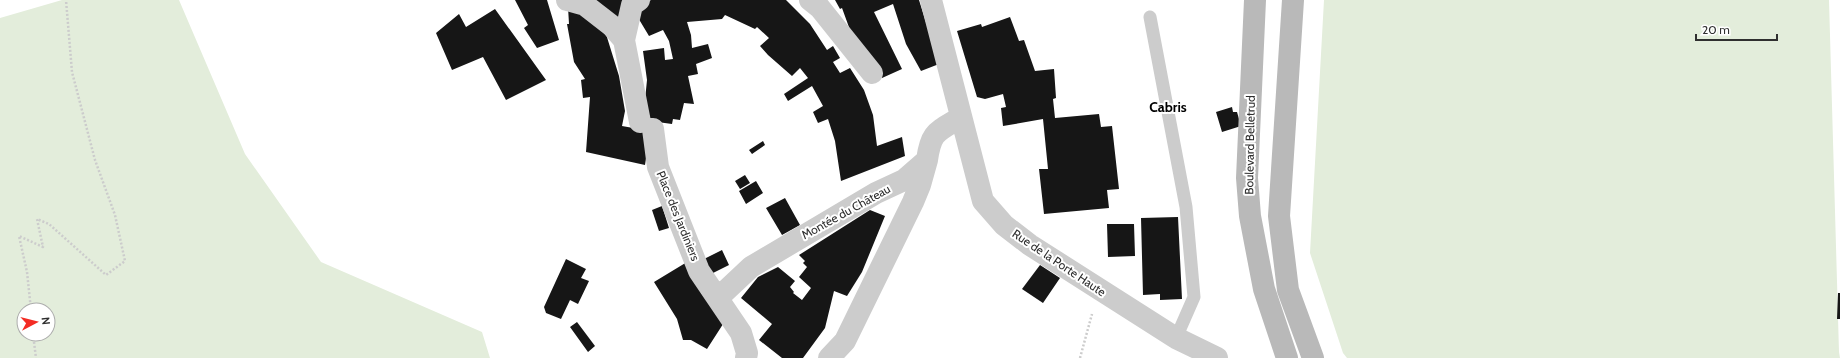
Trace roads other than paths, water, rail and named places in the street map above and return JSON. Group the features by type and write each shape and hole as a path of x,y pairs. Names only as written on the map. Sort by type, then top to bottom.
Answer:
{"main road":[{"name":"Boulevard Belletrud","path":"1255,0 1247,178 1249,200 1264,289 1287,358"},
{"path":"1293,0 1279,216 1288,290 1313,358"}],"street":[{"path":"567,0 585,5 612,26 624,40"},
{"path":"624,40 632,5 639,0"},
{"path":"810,0 820,8 872,73"},
{"name":"Rue de la Porte Haute","path":"931,0 983,201 1004,225 1030,245 1098,290 1176,338 1217,358"},
{"name":"Place des Jardiniers","path":"624,40 658,167 700,271 741,333 747,353 746,358"},
{"path":"829,358 845,341 913,202 920,185 930,142 935,133 961,117"},
{"name":"Montée du Château","path":"718,298 751,267 876,193 904,180 927,160"}],"lane":[{"path":"1150,17 1186,207 1194,297 1176,338"}],"district":[{"name":"Cabris","path":"1168,107"}]}
